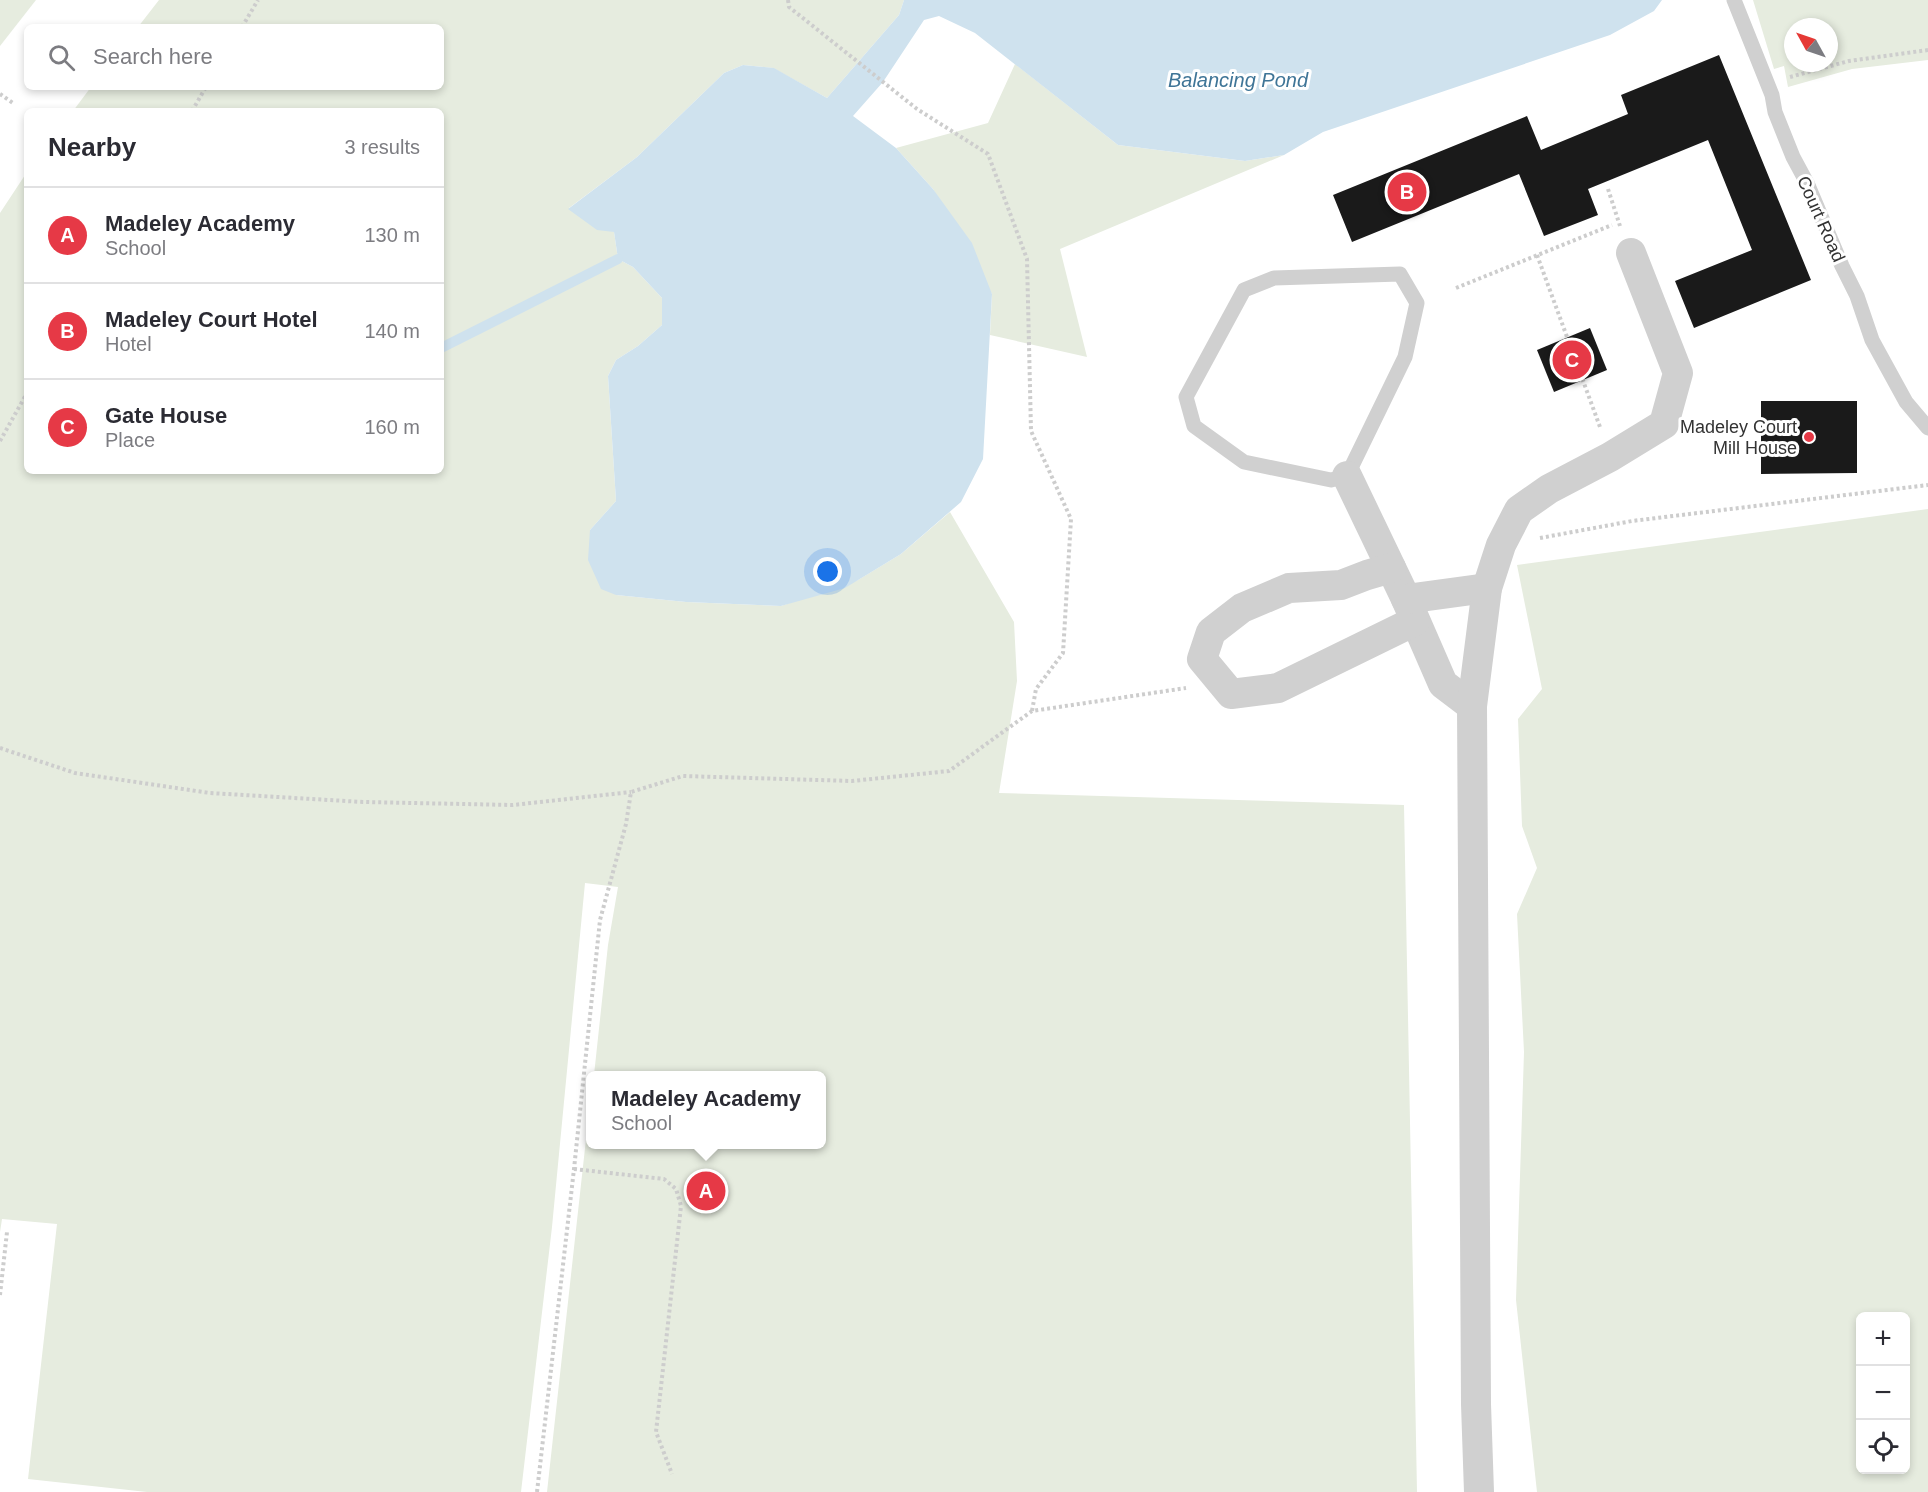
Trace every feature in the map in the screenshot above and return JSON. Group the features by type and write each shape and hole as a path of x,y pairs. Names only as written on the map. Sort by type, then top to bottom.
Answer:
{"street":[{"path":"1479,1492 1476,1392 1472,706 1487,588 1501,545 1519,510 1549,489 1611,457 1664,424 1678,373 1631,253"},
{"path":"1347,476 1443,684 1472,706"},
{"path":"1391,568 1341,585 1289,588 1242,608 1211,632 1202,659 1231,694 1278,688 1410,610 1487,588"}],"lane":[{"name":"Court Road","path":"1734,0 1767,83 1792,157 1807,183 1857,296 1872,340 1906,402 1928,428"},
{"path":"1400,274 1417,303 1405,357 1347,476 1331,480 1244,462 1194,426 1186,396 1244,290 1274,278 1400,274"}],"path":[{"path":"244,24 258,0"},
{"path":"789,0 789,7 917,109 988,153 1026,260 1030,431 1071,519 1063,653 1036,689 1032,711"},
{"path":"1767,83 1849,61 1928,50"},
{"path":"194,108 205,90"},
{"path":"0,94 13,103"},
{"path":"1456,288 1618,222"},
{"path":"1538,255 1611,457"},
{"path":"0,441 24,398"},
{"path":"1501,545 1632,521 1928,485"},
{"path":"0,748 75,773 210,793 363,802 513,805 631,792 683,776 852,781 949,771 1032,711 1156,693"},
{"path":"537,1492 600,921 626,824 631,792"},
{"path":"574,1169 664,1179 676,1190 681,1206 656,1432 672,1474"},
{"path":"0,1295 7,1232"}],"shaded area":[{"path":"0,0 36,0 0,46"},
{"path":"159,0 904,0 899,15 827,98 773,68 743,65 724,73 637,157 569,208 614,232 618,259 633,267 662,298 662,325 638,346 616,360 608,376 616,501 590,530 616,595 686,602 781,606 858,580 901,554 950,512 1014,622 1017,681 999,793 1404,805 1417,1492 547,1492 586,1139 586,1149 826,1149 826,1071 594,1071 608,945 618,887 585,883 552,1227 521,1492 147,1492 28,1479 57,1224 2,1219 0,1232 0,213 24,177 24,474 444,474 444,108 75,108 89,90 444,90 444,24 140,24"},
{"path":"1753,0 1928,0 1928,60 1852,69 1788,87 1785,72 1838,72 1838,18 1784,18 1784,66 1774,69"},
{"path":"1015,64 1118,145 1245,161 1284,155 1060,249 1087,357 990,335 992,294 933,189 896,148 988,123"},
{"path":"1928,509 1928,1492 1537,1492 1516,1300 1524,1052 1517,914 1537,868 1522,826 1518,719 1542,689 1517,565"}],"water":[{"name":"Balancing Pond","path":"904,0 1662,0 1654,11 1610,35 1323,132 1284,155 1245,161 1118,145 975,33 939,16 924,20 883,82 853,116 896,148 933,189 972,243 992,294 983,459 961,502 901,554 845,588 781,606 686,602 616,595 601,589 588,560 590,530 616,501 608,376 616,360 638,346 662,325 662,298 633,267 618,259 614,232 597,230 568,209 637,157 724,73 743,65 774,68 827,98 899,15"}],"building":[{"path":"1719,55 1811,280 1694,328 1675,281 1752,250 1708,140 1588,189 1598,215 1544,236 1519,174 1352,242 1333,195 1527,116 1541,150 1628,114 1621,95"},
{"path":"1590,328 1607,370 1554,392 1537,350"},
{"name":"Madeley Court Mill House","path":"1761,401 1857,401 1857,473 1761,474"}],"waterway":[{"path":"444,346 618,259"}],"place":[{"name":"Madeley Court Hotel","path":"1407,192"},
{"name":"Gate House","path":"1572,360"},
{"name":"Madeley Court Mill House","path":"1809,437"},
{"name":"Madeley Academy","path":"706,1191"}]}
